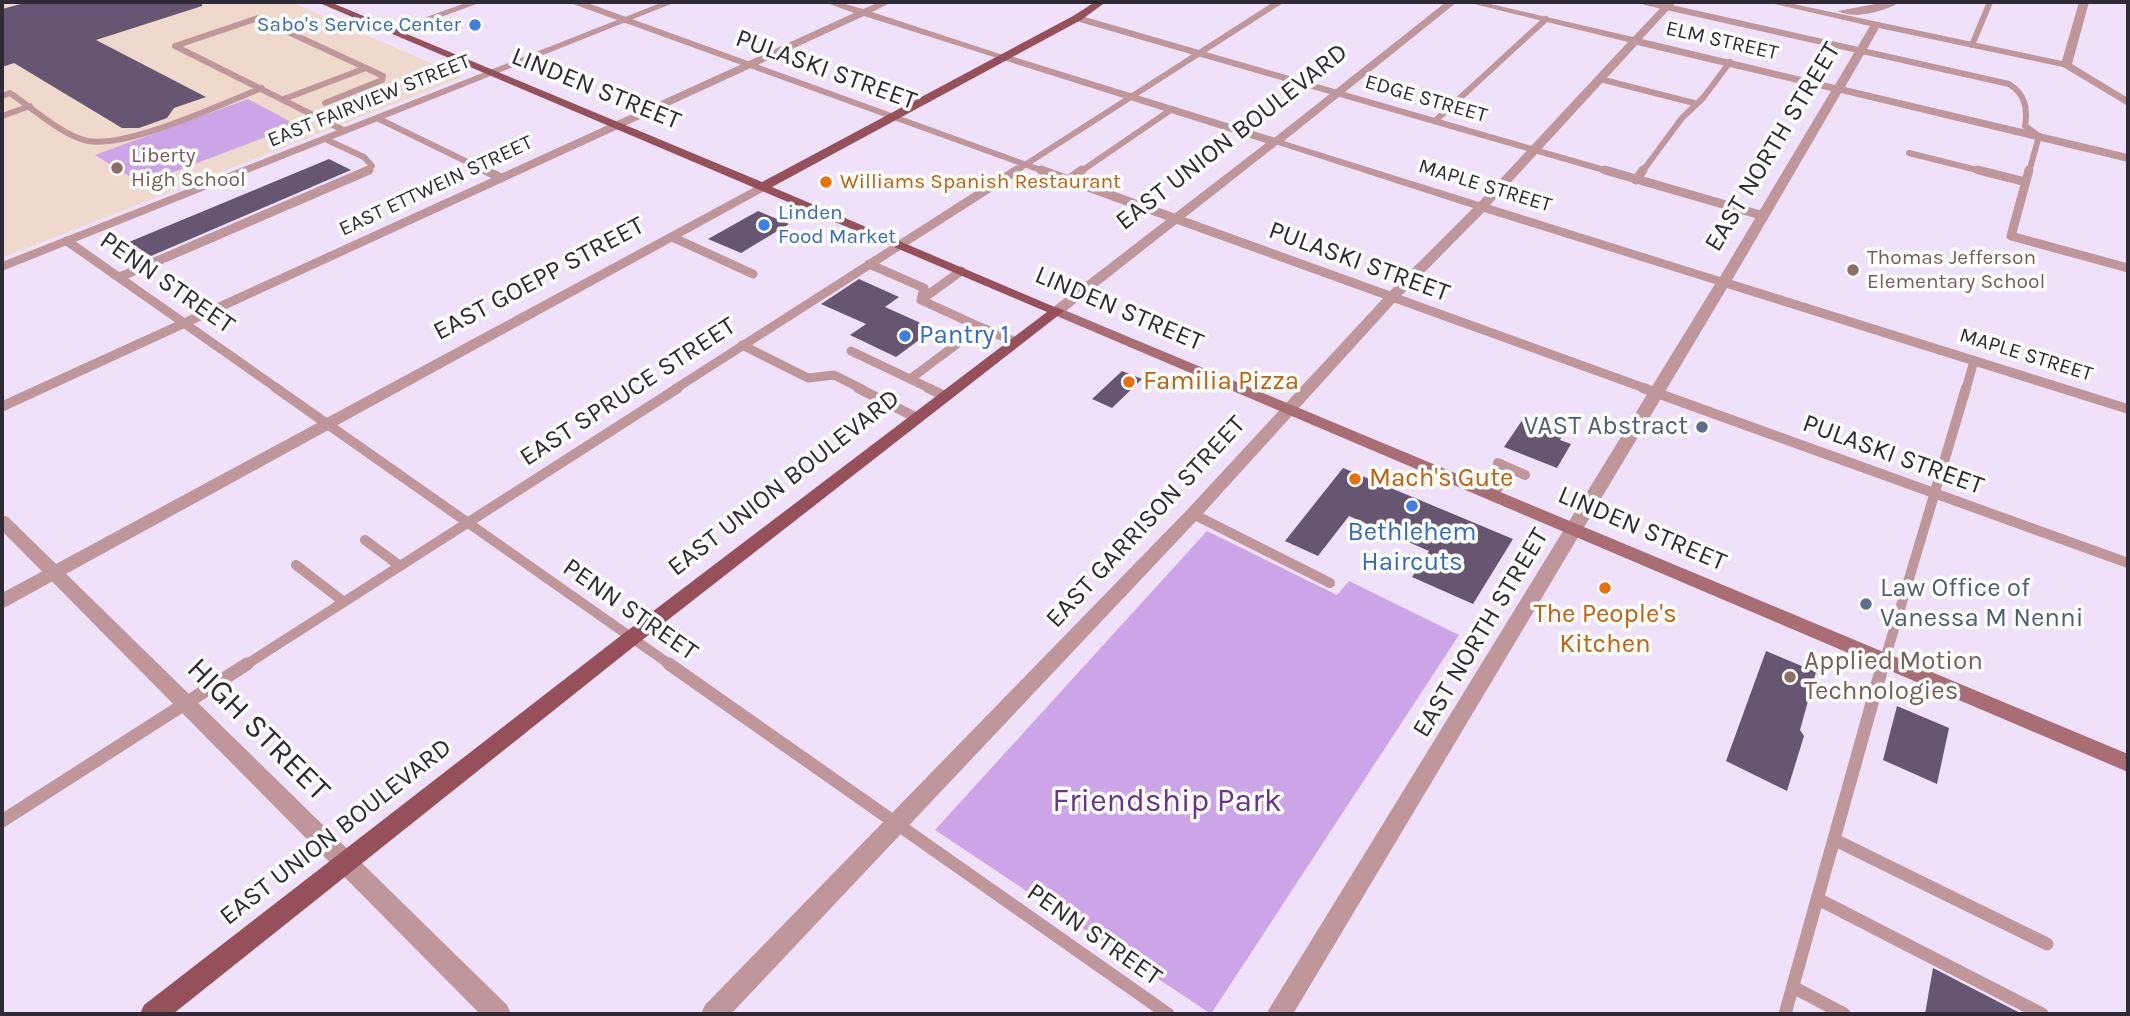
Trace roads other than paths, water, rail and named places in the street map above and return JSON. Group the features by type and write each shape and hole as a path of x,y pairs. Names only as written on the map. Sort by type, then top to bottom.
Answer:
{"main road":[{"name":"LINDEN STREET","path":"322,2 2128,763"},
{"name":"EAST GOEPP STREET","path":"764,187 1077,18 1101,2"},
{"name":"EAST UNION BOULEVARD","path":"153,1014 630,639 1057,311"}],"street":[{"path":"393,32 477,2"},
{"name":"EAST FAIRVIEW STREET","path":"2,267 671,2"},
{"name":"MAPLE STREET","path":"829,2 2128,410"},
{"name":"EAST ETTWEIN STREET","path":"2,407 887,2"},
{"name":"EAST UNION BOULEVARD","path":"1057,311 1452,2"},
{"name":"ELM STREET","path":"1471,2 2128,158"},
{"path":"1771,2 2066,65 2128,103"},
{"path":"1812,10 1852,11 1884,7 1895,2"},
{"path":"2066,65 2084,2"},
{"name":"EAST GARRISON STREET","path":"714,1014 898,825 1193,514 1392,297 1481,207 1669,4"},
{"name":"EAST NORTH STREET","path":"1279,1014 1764,216 1875,24"},
{"name":"EAST GOEPP STREET","path":"2,602 764,187"},
{"name":"HIGH STREET","path":"2,521 498,1014"}],"lane":[{"name":"PULASKI STREET","path":"576,2 2128,563"},
{"name":"EAST SPRUCE STREET","path":"2,821 1279,2"},
{"path":"1645,2 1669,4 2009,83 2022,94 2027,106 2025,126 2039,136 2011,236 2128,268"},
{"path":"1972,45 1990,2"},
{"path":"325,103 382,80 383,76 258,18 175,46 345,131"},
{"name":"EDGE STREET","path":"1077,18 1536,148 1549,155 1764,216"},
{"path":"1436,120 1546,19"},
{"path":"1636,180 1694,103 1703,98 1730,62"},
{"path":"284,99 366,68"},
{"path":"1600,79 1694,103"},
{"path":"2,96 10,93 80,138 98,142 136,134 262,88"},
{"path":"2,116 30,106"},
{"path":"1068,180 1172,109"},
{"path":"377,118 501,178"},
{"path":"120,277 368,172 372,166 364,157 325,139"},
{"path":"1909,153 2025,182"},
{"path":"672,237 753,274"},
{"name":"PENN STREET","path":"67,241 630,639 1168,1014"},
{"path":"869,264 924,288 921,300"},
{"path":"921,300 961,271"},
{"path":"921,300 1016,342"},
{"path":"910,379 980,327"},
{"path":"742,345 808,378 834,375 917,418"},
{"path":"851,351 945,397"},
{"path":"1785,1014 1884,662 1974,361"},
{"path":"1498,463 1525,475"},
{"path":"1493,495 1511,469"},
{"path":"1193,514 1330,583"},
{"path":"365,540 400,566"},
{"path":"296,565 344,601"},
{"path":"1835,840 2047,944"},
{"path":"1818,899 2042,1014"},
{"path":"1793,987 1844,1014"}],"place":[{"name":"Sabo's Service Center","path":"475,25"},
{"name":"Liberty High School","path":"117,168"},
{"name":"Williams Spanish Restaurant","path":"826,182"},
{"name":"Linden Food Market","path":"764,225"},
{"name":"Thomas Jefferson Elementary School","path":"1853,270"},
{"name":"Pantry 1","path":"905,336"},
{"name":"Familia Pizza","path":"1129,382"},
{"name":"VAST Abstract","path":"1702,427"},
{"name":"Mach's Gute","path":"1355,479"},
{"name":"Bethlehem Haircuts","path":"1412,506"},
{"name":"The People's Kitchen","path":"1605,588"},
{"name":"Law Office of Vanessa M Nenni","path":"1866,604"},
{"name":"Applied Motion Technologies","path":"1790,677"}],"park label":[{"name":"Friendship Park","path":"1167,802"}]}
